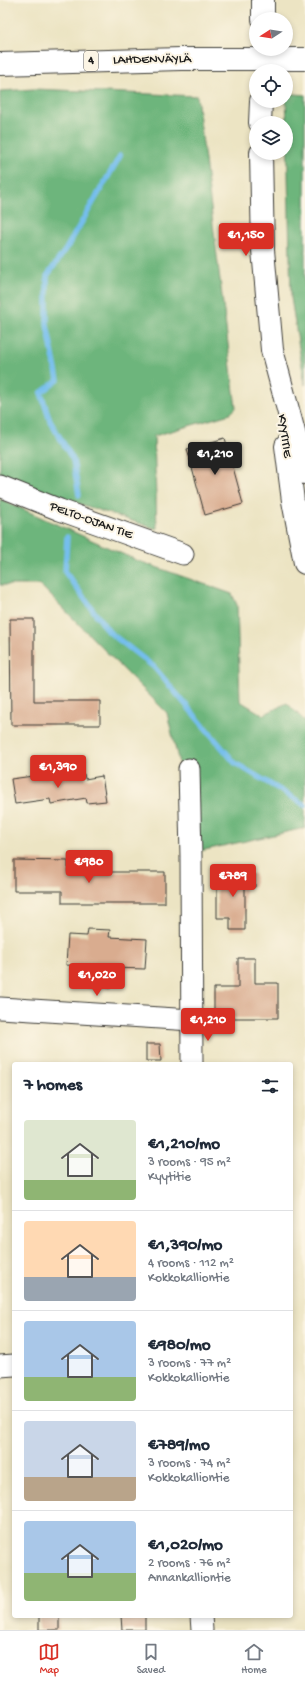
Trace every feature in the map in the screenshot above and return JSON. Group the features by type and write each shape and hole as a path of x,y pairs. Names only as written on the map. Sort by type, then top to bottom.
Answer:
{"main road":[{"path":"263,0 263,12"},
{"name":"LAHDENVÄYLÄ","path":"0,64 182,59 305,59"},
{"name":"KYYTITIE","path":"261,160 263,250 274,356 293,501 305,563"},
{"name":"KYYTITIE","path":"274,356 305,474"}],"street":[{"name":"PELTO-OJAN TIE","path":"0,486 60,510 183,554"},
{"path":"189,769 192,1062"},
{"path":"0,1008 192,1020"},
{"path":"0,1366 12,1366"},
{"path":"201,1618 202,1630"}],"green space":[{"path":"34,89 197,96 236,408 230,414 154,436 157,529 0,478 0,91"},
{"path":"293,94 305,95 305,385 291,298 288,160 293,160 293,116 287,116 286,108 293,108"},
{"path":"0,499 136,560 232,594 237,605 240,701 263,715 287,703 305,721 305,828 200,851 167,713 40,585 0,585"}],"building":[{"path":"225,438 243,504 205,515 187,449"},
{"path":"10,619 34,619 34,701 100,701 100,725 11,725"},
{"path":"48,774 49,779 84,774 85,779 102,776 106,801 87,803 86,798 51,804 50,799 15,804 11,779"},
{"path":"14,860 68,861 68,872 165,872 165,903 62,903 62,891 14,891"},
{"path":"217,873 255,874 255,887 245,887 245,930 230,930 230,918 217,918"},
{"path":"88,929 110,930 109,937 147,939 145,969 112,968 111,988 79,986 80,966 66,965 68,935 87,936"},
{"path":"238,958 255,958 255,983 278,983 278,1018 214,1018 214,988 238,988"},
{"path":"146,1044 160,1044 161,1061 146,1061"},
{"path":"39,1618 59,1618 59,1630 39,1630"},
{"path":"121,1618 145,1618 145,1630 122,1630"}],"waterway":[{"path":"79,495 73,460 50,421 41,393 58,380 47,325 47,276 66,249 120,156"},
{"path":"67,537 65,572 109,632 154,667 235,763 305,805"}]}
